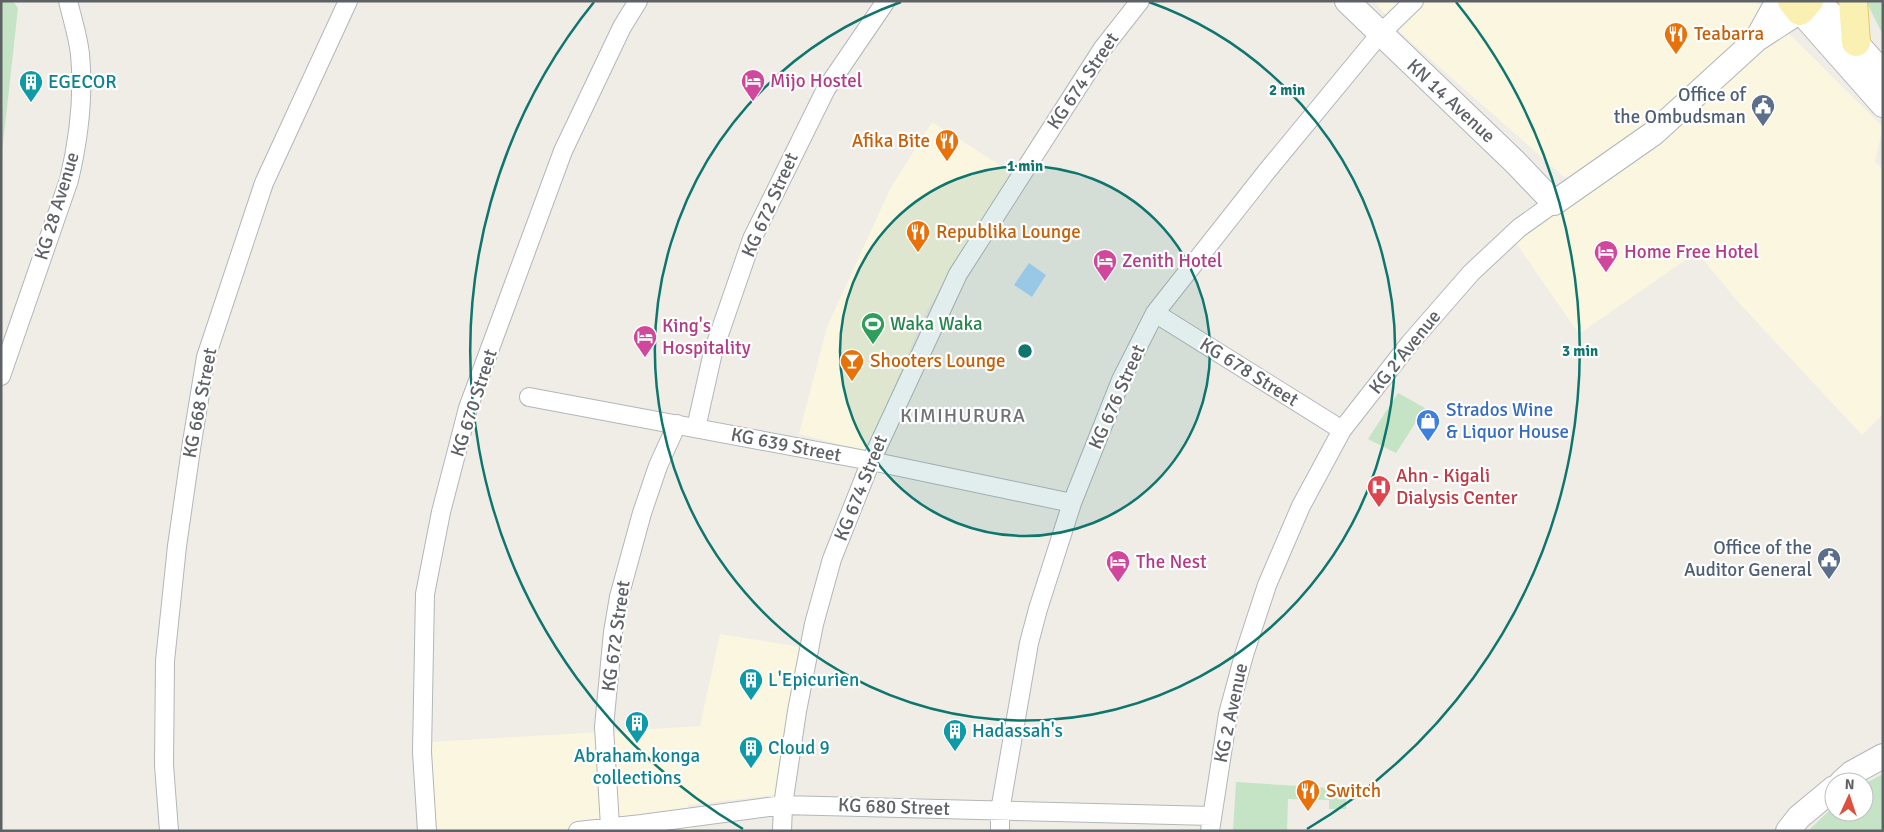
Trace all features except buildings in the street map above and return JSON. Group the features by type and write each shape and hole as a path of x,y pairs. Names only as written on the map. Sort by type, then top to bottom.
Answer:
{"main road":[{"name":"KN 14 Avenue","path":"1347,1 1515,162 1554,203"},
{"path":"1853,1 1856,42"},
{"path":"1800,3 1856,42 1883,73"},
{"path":"1800,3 1883,105"},
{"name":"KG 2 Avenue","path":"1554,203 1654,133 1757,39 1800,3"},
{"path":"1854,772 1883,756"},
{"path":"1788,831 1799,817 1824,796"}],"street":[{"name":"KG 28 Avenue","path":"1,376 69,180 75,153 80,119 80,52 68,1"},
{"name":"KG 668 Street","path":"169,831 164,765 165,661 177,546 206,357 264,183 348,1"},
{"name":"KG 670 Street","path":"427,831 422,752 425,594 441,512 468,408 563,151 618,35 638,1"},
{"name":"KG 672 Street","path":"696,428 713,352 752,239 826,89 886,1"},
{"name":"KG 674 Street","path":"782,831 783,804 797,711 814,624 832,559 870,461 958,274 1103,48 1140,1"},
{"name":"KG 676 Street","path":"1000,831 1000,811 1029,643 1038,609 1072,503 1121,380 1155,313 1267,171 1380,34 1414,1"},
{"name":"KG 2 Avenue","path":"1211,823 1228,714 1244,655 1267,585 1301,506 1342,430 1410,343 1471,273 1518,228 1554,203"},
{"name":"KG 678 Street","path":"1155,313 1342,430"},
{"name":"KG 639 Street","path":"529,397 870,461 1072,503"},
{"name":"KG 672 Street","path":"610,826 604,727 613,632 619,597 642,513 658,466 677,424"},
{"name":"KG 680 Street","path":"578,831 610,826 643,828 783,804 832,804 1000,811 1211,823"}],"shaded area":[{"path":"1374,1 1756,1 1883,127 1875,162 1883,169 1883,414 1862,435 1738,302 1697,252 1579,334 1516,243 1581,192 1401,33"},
{"path":"932,122 1011,172 924,316 867,451 799,434 827,327 890,189"},
{"path":"720,634 801,647 775,795 688,805 693,831 437,831 430,742 700,726"}],"green space":[{"path":"1,1 13,1 18,8 1,162"},
{"path":"1866,1 1883,1 1883,35"},
{"path":"1398,393 1425,408 1396,453 1368,439"},
{"path":"1883,774 1883,831 1808,831 1824,816 1824,822 1874,822 1874,779"},
{"path":"1236,782 1346,789 1346,809 1329,809 1329,800 1288,799 1287,831 1233,831"}],"water":[{"path":"1029,263 1046,275 1032,297 1014,285"}],"place":[{"name":"Teabarra","path":"1676,55"},
{"name":"Mijo Hostel","path":"753,102"},
{"name":"EGECOR","path":"31,103"},
{"name":"Office of the Ombudsman","path":"1763,127"},
{"name":"Afika Bite","path":"947,162"},
{"name":"Republika Lounge","path":"918,253"},
{"name":"Home Free Hotel","path":"1606,273"},
{"name":"Zenith Hotel","path":"1105,282"},
{"name":"Waka Waka","path":"873,345"},
{"name":"King's Hospitality","path":"645,358"},
{"name":"Shooters Lounge","path":"852,382"},
{"name":"Strados Wine & Liquor House","path":"1428,442"},
{"name":"Ahn - Kigali Dialysis Center","path":"1379,508"},
{"name":"Office of the Auditor General","path":"1829,580"},
{"name":"The Nest","path":"1118,583"},
{"name":"L'Epicurien","path":"751,701"},
{"name":"Abraham konga collections","path":"637,744"},
{"name":"Hadassah's","path":"955,752"},
{"name":"Cloud 9","path":"751,769"},
{"name":"Switch","path":"1308,812"}],"district":[{"name":"KIMIHURURA","path":"963,415"}]}
